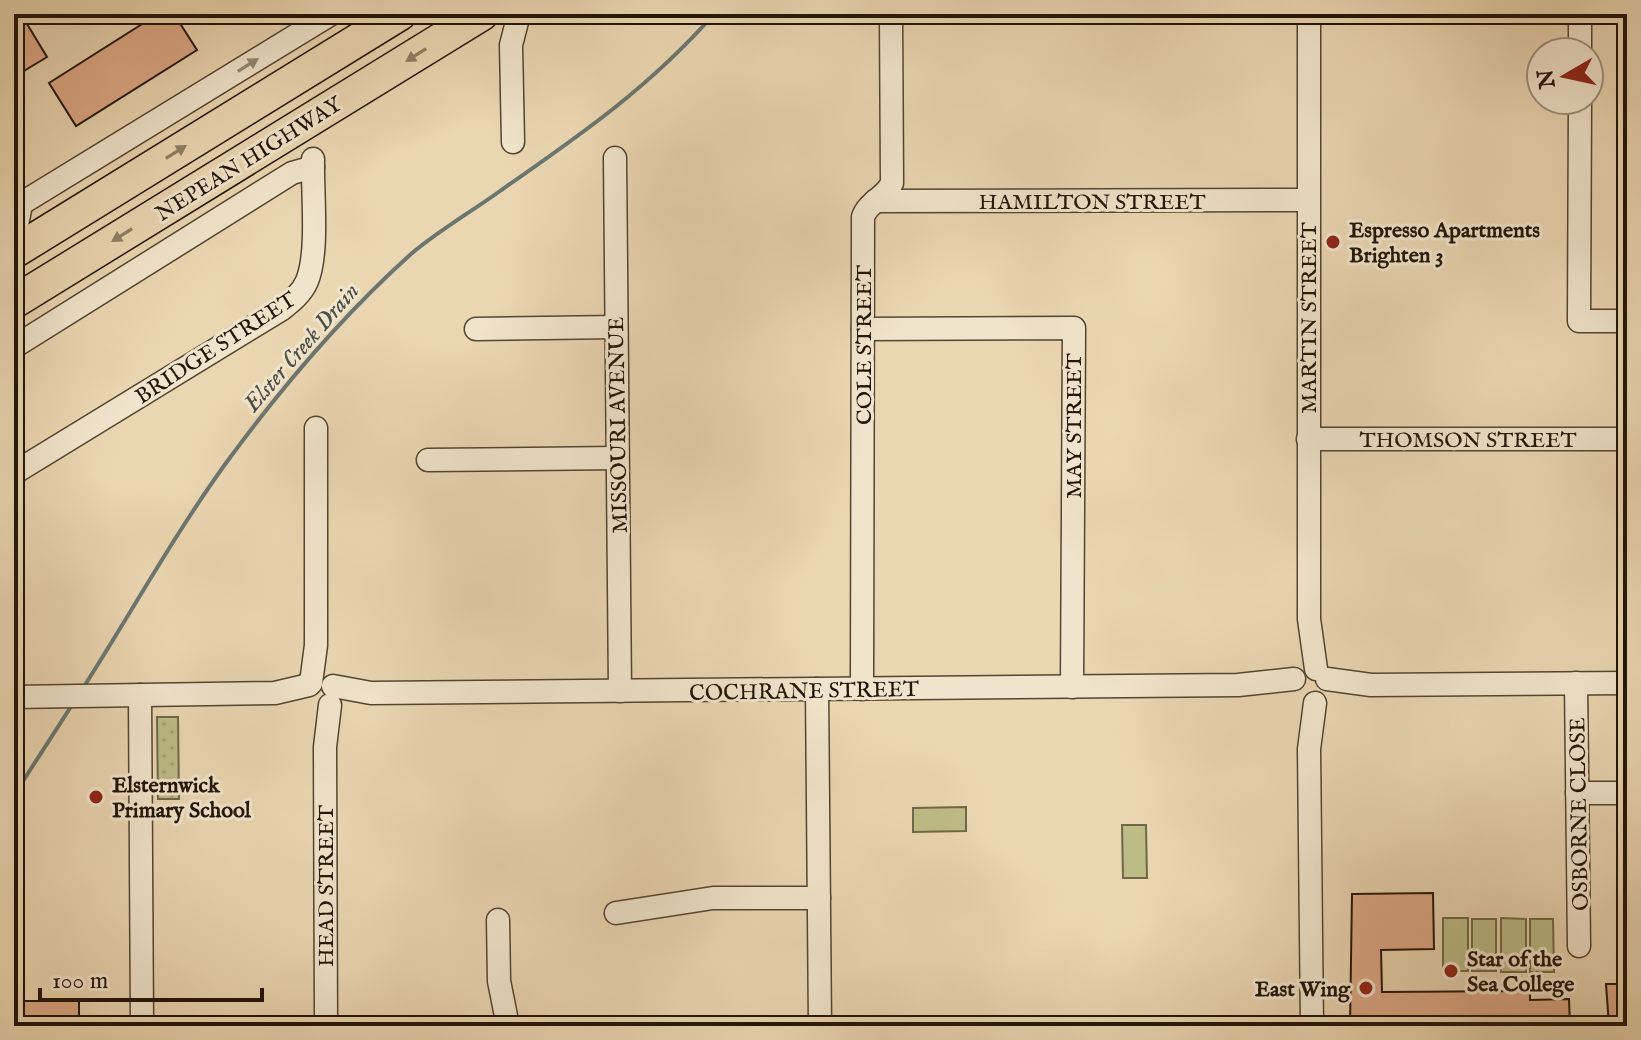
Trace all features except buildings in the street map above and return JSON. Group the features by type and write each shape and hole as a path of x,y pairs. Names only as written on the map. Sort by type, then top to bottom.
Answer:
{"highway":[{"name":"NEPEAN HIGHWAY","path":"14,252 306,69 400,14"},
{"name":"NEPEAN HIGHWAY","path":"14,302 482,14"}],"street":[{"path":"493,14 511,45"},
{"path":"513,142 511,45 519,14"},
{"name":"COLE STREET","path":"862,689 863,217 866,209 887,192 892,183 891,14"},
{"path":"1580,14 1580,36"},
{"name":"MARTIN STREET","path":"1308,15 1312,1026"},
{"path":"306,69 322,20"},
{"path":"14,242 17,206 322,20"},
{"path":"1580,116 1579,321 1627,321"},
{"name":"MISSOURI AVENUE","path":"615,158 620,691"},
{"name":"BRIDGE STREET","path":"14,347 293,172 313,163 311,270 295,299 14,473"},
{"path":"86,165 140,175"},
{"name":"HAMILTON STREET","path":"875,201 1308,200"},
{"path":"476,329 616,327"},
{"name":"MAY STREET","path":"863,329 1074,328 1072,687"},
{"name":"HEAD STREET","path":"316,428 316,645 325,747 326,1026"},
{"name":"THOMSON STREET","path":"1308,439 1627,439"},
{"path":"428,460 617,458"},
{"name":"OSBORNE CLOSE","path":"1576,683 1579,946"},
{"name":"COCHRANE STREET","path":"14,697 1627,683"},
{"path":"817,689 820,1026"},
{"path":"140,695 142,1026"},
{"path":"1577,793 1627,793"},
{"path":"616,913 713,898 819,898"},
{"path":"498,920 499,981 508,1026"}],"shaded area":[{"path":"157,717 178,717 179,799 158,799"},
{"path":"966,807 966,831 913,832 913,808"},
{"path":"1122,825 1146,825 1147,878 1123,878"},
{"path":"1443,918 1468,918 1468,971 1443,971"},
{"path":"1501,918 1526,919 1526,972 1501,972"},
{"path":"1472,919 1496,919 1496,971 1472,971"},
{"path":"1530,919 1553,919 1554,972 1530,972"}],"waterway":[{"name":"Elster Creek Drain","path":"83,688 226,463 268,407 337,328 411,254 613,109 665,65 714,14"},
{"name":"Elster Creek Drain","path":"14,795 72,705"}],"place":[{"name":"Espresso Apartments Brighten 3","path":"1333,242"},
{"name":"Elsternwick Primary School","path":"96,797"},
{"name":"Star of the Sea College","path":"1451,971"},
{"name":"East Wing","path":"1366,988"}]}
